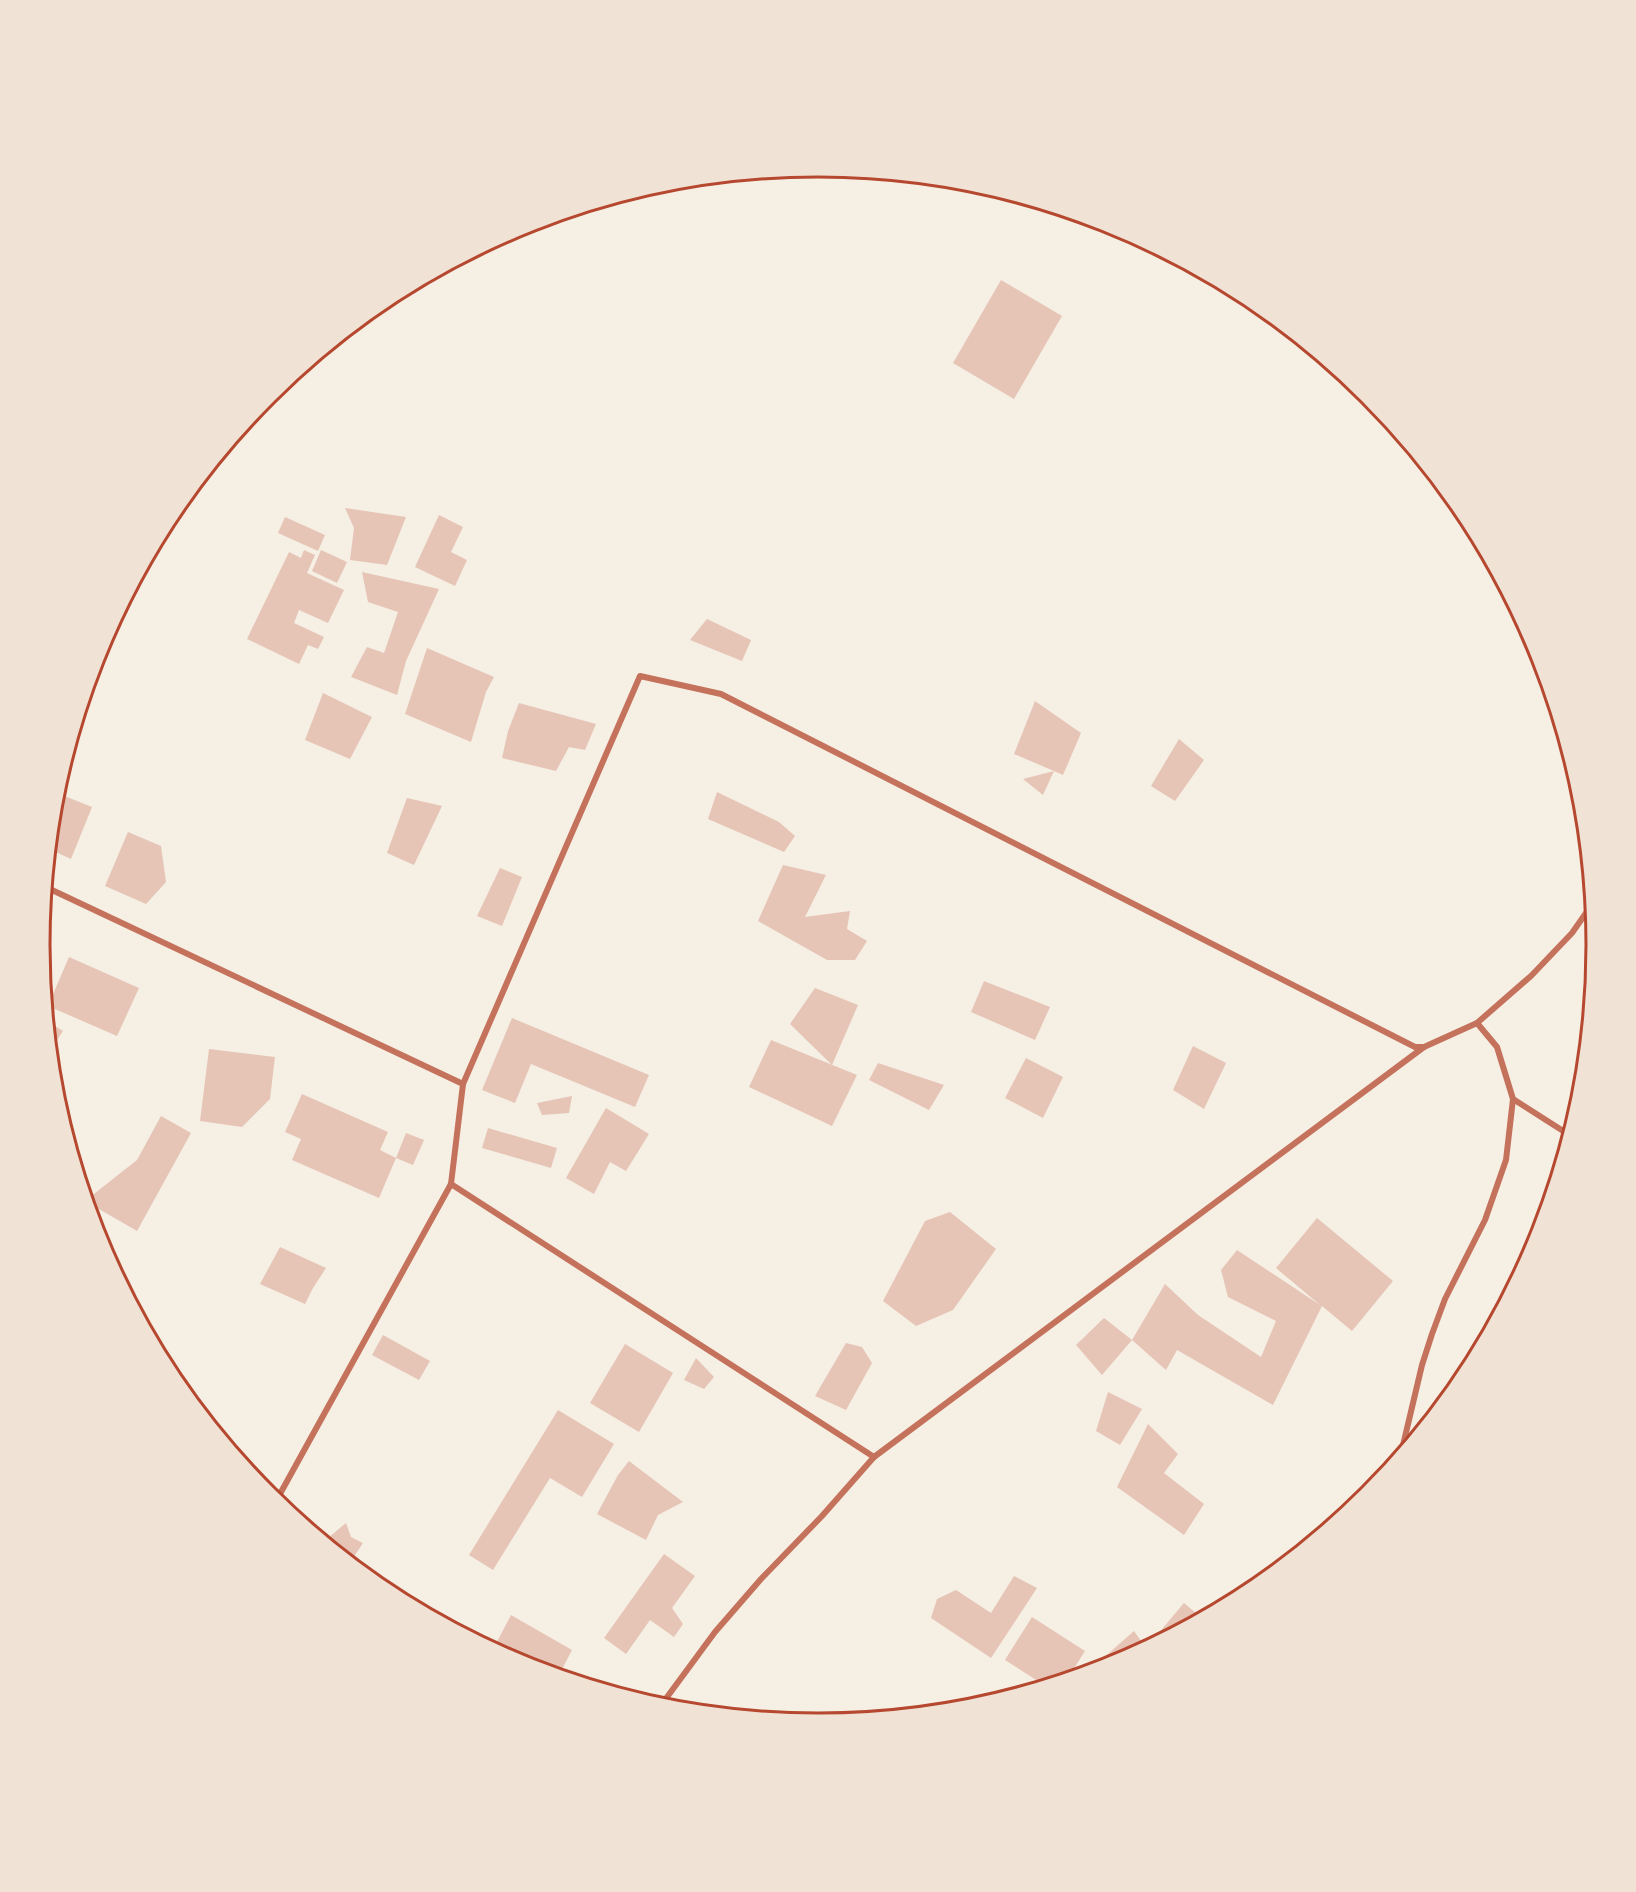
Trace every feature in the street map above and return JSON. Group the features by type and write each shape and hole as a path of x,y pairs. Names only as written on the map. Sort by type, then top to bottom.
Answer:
{"street":[{"path":"280,1494 451,1184 463,1084 640,676 721,694 1415,1047 1424,1047"},
{"path":"52,890 463,1084"},
{"path":"665,1699 716,1632 753,1588 822,1516 874,1457 1424,1047 1477,1023 1531,976 1572,933 1585,914"},
{"path":"1403,1444 1422,1365 1432,1334 1445,1299 1485,1220 1506,1160 1513,1099 1497,1047 1477,1023"},
{"path":"1513,1099 1563,1132"},
{"path":"451,1184 874,1457"}],"building":[{"path":"1001,280 1062,316 1014,399 953,363"},
{"path":"345,508 406,517 387,565 350,560 354,528"},
{"path":"439,515 463,527 451,552 467,560 455,586 415,567"},
{"path":"285,517 325,535 318,551 278,533"},
{"path":"304,550 315,555 307,573 344,590 328,623 299,610 294,623 324,637 318,649 308,645 299,664 247,639 289,552 301,558"},
{"path":"321,550 347,562 337,583 312,571"},
{"path":"362,572 439,589 406,661 397,695 351,677 367,647 384,653 398,612 368,602"},
{"path":"707,619 751,640 742,661 690,640"},
{"path":"427,648 494,677 486,692 471,742 405,714"},
{"path":"323,693 372,717 350,759 305,740"},
{"path":"1035,701 1081,733 1063,775 1014,754"},
{"path":"519,703 596,724 585,750 569,747 556,771 502,758 508,731"},
{"path":"1179,739 1204,760 1175,801 1151,786"},
{"path":"1054,771 1043,795 1023,779"},
{"path":"717,792 779,822 795,836 784,852 708,819"},
{"path":"64,796 92,807 71,859 55,852"},
{"path":"407,798 442,806 414,865 387,853"},
{"path":"128,832 161,846 166,882 146,904 105,886"},
{"path":"783,865 826,875 805,917 850,911 847,929 867,941 855,960 827,960 758,921"},
{"path":"500,868 522,877 502,926 477,916"},
{"path":"69,957 139,988 117,1036 52,1008 51,998"},
{"path":"984,981 1050,1007 1035,1040 971,1012"},
{"path":"815,988 858,1005 832,1065 790,1024"},
{"path":"512,1018 649,1075 635,1107 531,1064 515,1103 482,1090"},
{"path":"54,1025 63,1031 56,1042"},
{"path":"771,1040 857,1075 832,1126 749,1087"},
{"path":"1193,1046 1226,1063 1204,1109 1173,1090"},
{"path":"209,1049 275,1057 270,1099 242,1127 200,1121"},
{"path":"1026,1058 1063,1077 1043,1118 1005,1098"},
{"path":"878,1063 944,1085 929,1110 869,1080"},
{"path":"302,1094 388,1132 380,1150 396,1158 379,1198 292,1160 301,1139 285,1132"},
{"path":"572,1096 569,1113 542,1115 537,1103"},
{"path":"606,1108 649,1134 626,1171 610,1162 594,1194 566,1178"},
{"path":"161,1116 191,1133 137,1231 95,1207 91,1196 137,1160"},
{"path":"488,1128 557,1148 551,1168 482,1148"},
{"path":"406,1133 424,1140 413,1165 396,1158"},
{"path":"950,1212 996,1249 953,1310 916,1326 883,1301 925,1221"},
{"path":"1317,1218 1393,1281 1352,1331 1322,1306 1273,1405 1177,1350 1166,1370 1132,1340 1165,1284 1198,1315 1261,1357 1276,1321 1228,1297 1221,1270 1237,1250 1320,1305 1276,1268"},
{"path":"280,1247 326,1268 305,1304 260,1284"},
{"path":"1104,1318 1132,1340 1102,1375 1076,1345"},
{"path":"383,1335 430,1361 419,1380 372,1355"},
{"path":"846,1343 862,1347 872,1363 846,1410 815,1396"},
{"path":"625,1344 673,1373 639,1432 590,1403"},
{"path":"696,1358 714,1377 704,1389 684,1380"},
{"path":"1108,1392 1142,1409 1120,1445 1096,1431"},
{"path":"558,1410 614,1444 582,1497 550,1478 493,1570 469,1555"},
{"path":"1148,1424 1178,1454 1164,1473 1204,1504 1184,1535 1117,1487"},
{"path":"629,1461 683,1502 658,1515 646,1540 597,1514 618,1475"},
{"path":"346,1523 351,1537 363,1543 353,1558 328,1538"},
{"path":"664,1554 695,1576 672,1608 683,1624 674,1637 650,1620 626,1654 604,1638"},
{"path":"1014,1576 1037,1588 991,1658 931,1618 937,1599 956,1590 991,1613"},
{"path":"1184,1603 1197,1614 1158,1635 1156,1636"},
{"path":"511,1615 572,1650 561,1670 496,1643"},
{"path":"1032,1617 1085,1651 1072,1671 1039,1682 1005,1660"},
{"path":"1134,1631 1142,1642 1101,1660"}]}
